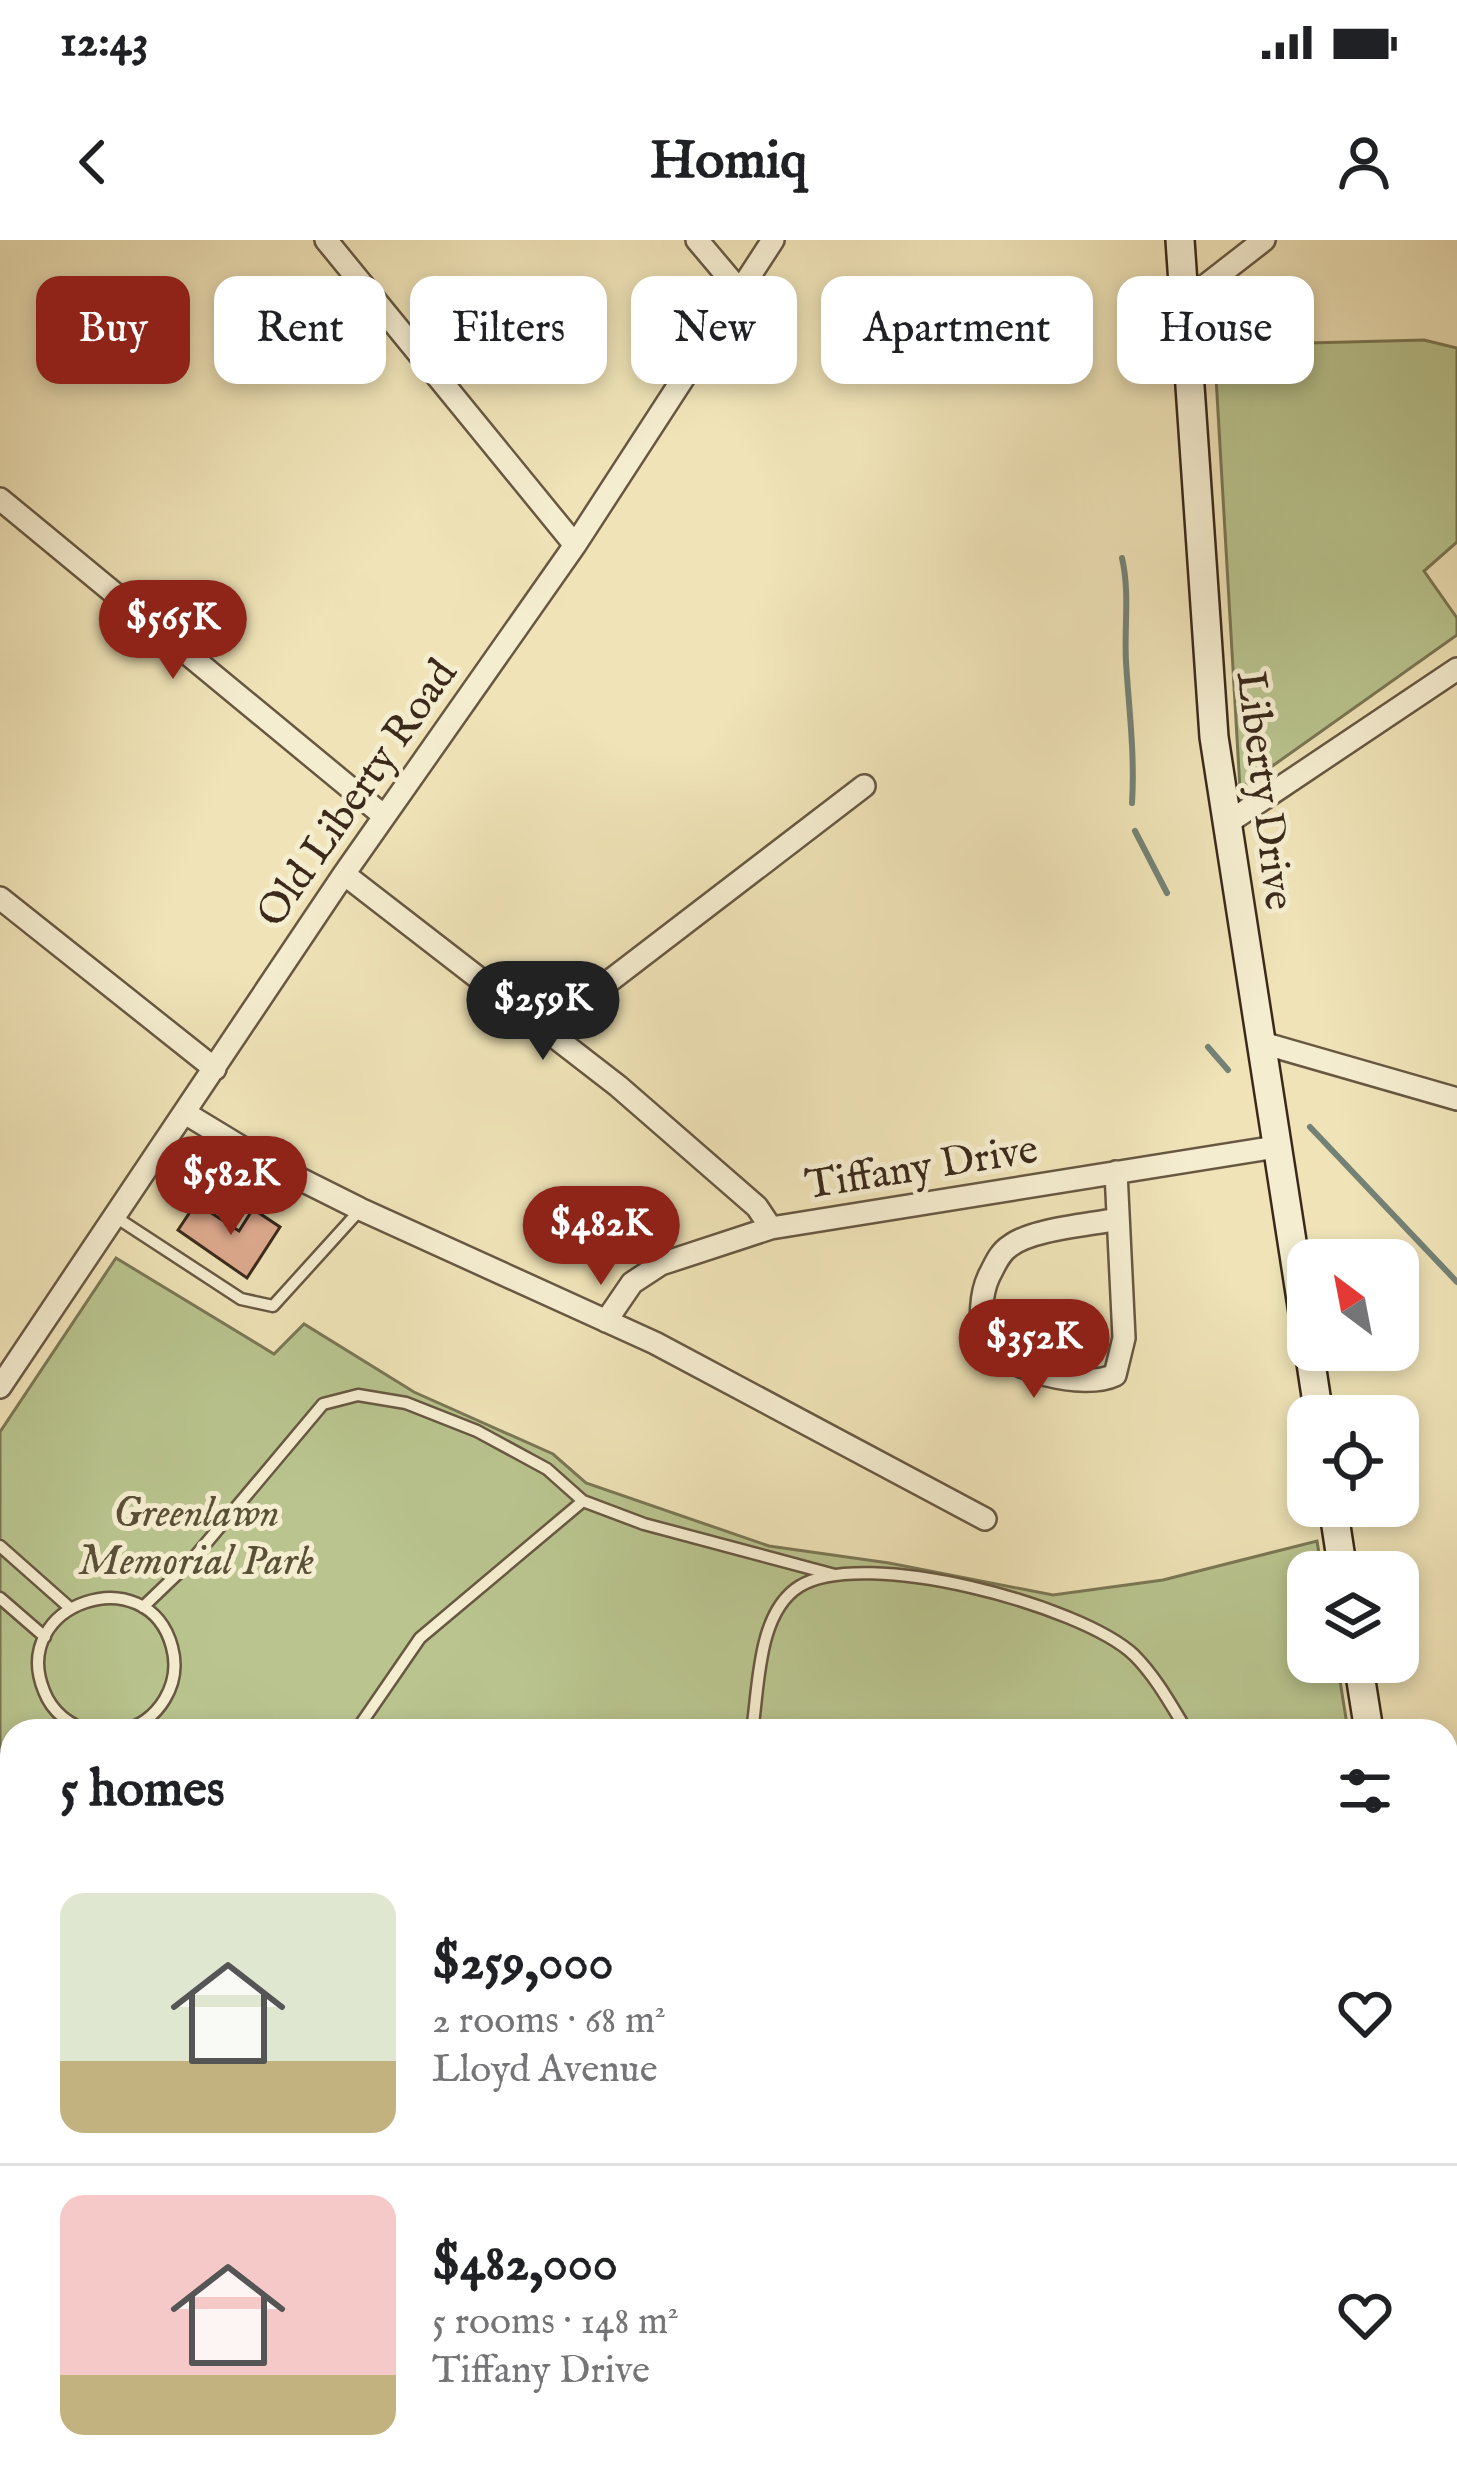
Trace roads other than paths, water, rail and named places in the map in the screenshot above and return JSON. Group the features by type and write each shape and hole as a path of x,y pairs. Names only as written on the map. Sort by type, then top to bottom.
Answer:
{"main road":[{"name":"Liberty Drive","path":"1180,240 1182,276"},
{"name":"Liberty Drive","path":"1189,384 1214,737 1291,1239"},
{"path":"1361,1683 1367,1719"}],"street":[{"path":"326,240 575,545"},
{"path":"698,240 728,276"},
{"name":"Old Liberty Road","path":"749,276 772,240"},
{"path":"1218,276 1264,240"},
{"name":"Old Liberty Road","path":"0,1387 344,874 575,545 679,384"},
{"path":"0,499 384,816"},
{"path":"1226,824 1457,669"},
{"path":"550,1032 590,996 864,786"},
{"path":"344,874 550,1032 696,1152 757,1207 771,1228"},
{"path":"0,898 214,1070"},
{"path":"1259,1042 1457,1099"},
{"path":"185,1113 354,1216 675,1353 985,1520"},
{"name":"Tiffany Drive","path":"606,1321 632,1283 661,1264 771,1228 1276,1147"},
{"path":"1116,1172 1124,1338 1115,1375 1101,1382 1044,1375 1000,1355 985,1337 982,1315 985,1286 999,1255 1013,1242 1118,1219"}],"lane":[{"path":"114,1216 241,1299 273,1306 354,1216"},
{"path":"142,1607 192,1560 323,1404 358,1395 406,1402 478,1431 547,1469 583,1501 665,1531 835,1574 889,1574 1027,1601 1088,1624 1132,1654 1180,1719"},
{"path":"364,1719 420,1638 583,1501"},
{"path":"0,1546 70,1608"},
{"path":"754,1719 775,1611 799,1586 835,1574"},
{"path":"64,1719 49,1702 40,1681 38,1658 45,1636 70,1608 106,1597 142,1607 170,1641 175,1662 172,1684 149,1719"},
{"path":"0,1598 45,1636"}],"waterway":[{"path":"1122,558 1132,803"},
{"path":"1135,831 1167,893"},
{"path":"1208,1047 1228,1070"},
{"path":"1310,1127 1457,1282"}],"park label":[{"name":"Greenlawn Memorial Park","path":"196,1535"}]}
